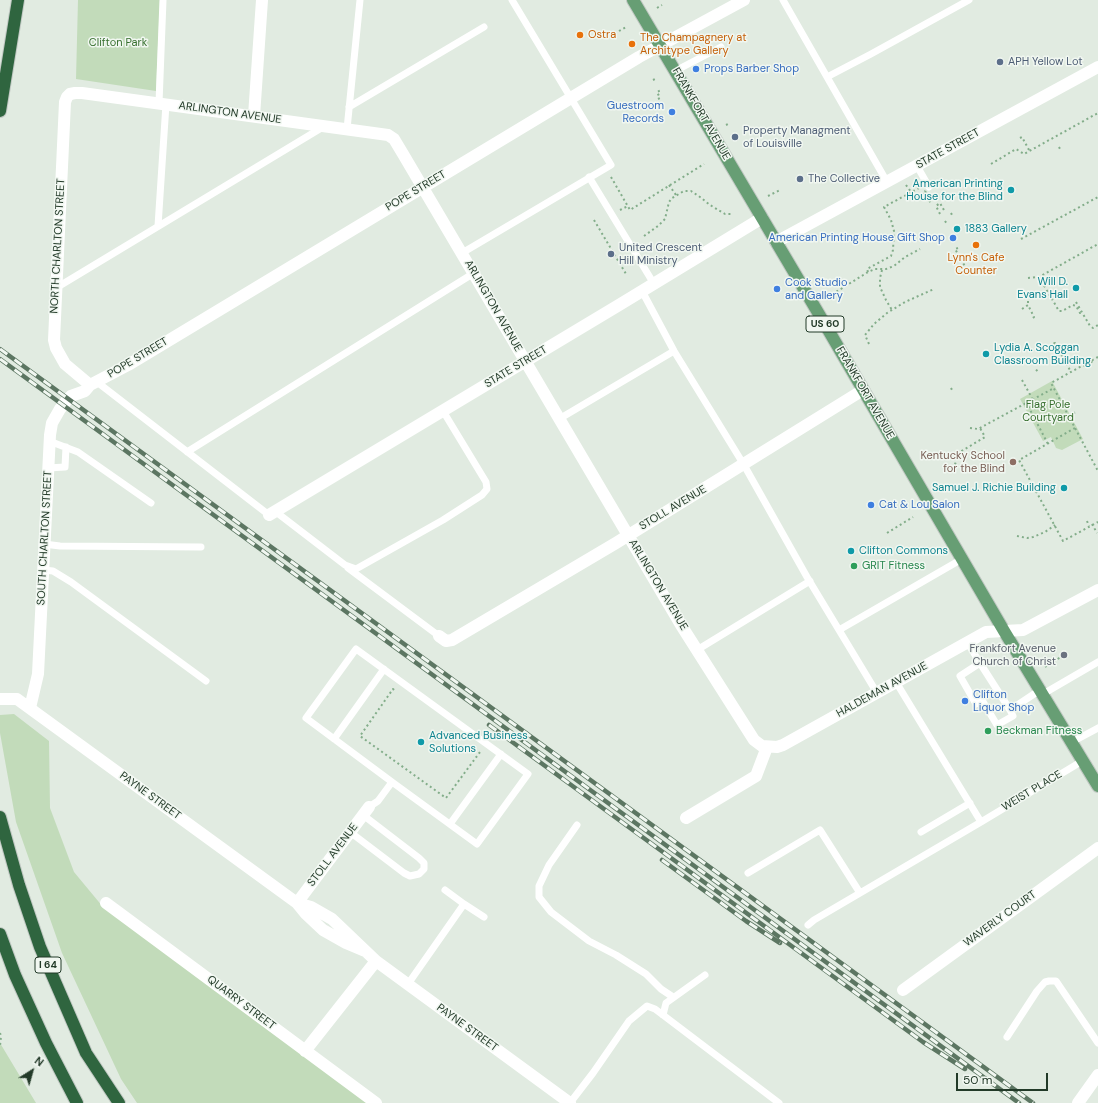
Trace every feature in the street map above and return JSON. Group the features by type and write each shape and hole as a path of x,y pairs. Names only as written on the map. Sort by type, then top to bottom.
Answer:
{"highway":[{"path":"0,111 18,0"},
{"name":"I 64","path":"0,817 19,885 40,947 86,1053 119,1103"},
{"path":"0,934 15,975 46,1043 77,1103"}],"main road":[{"name":"FRANKFORT AVENUE","path":"633,0 1004,631 1084,760 1098,786"}],"street":[{"path":"254,116 262,0"},
{"name":"POPE STREET","path":"93,384 660,45 744,0"},
{"name":"STATE STREET","path":"776,242 1098,67"},
{"name":"ARLINGTON AVENUE","path":"70,94 75,92 254,116 388,135 394,139 657,585 754,740 766,747"},
{"name":"NORTH CHARLTON STREET","path":"70,94 65,102 54,328 56,348 65,364 93,384"},
{"name":"STATE STREET","path":"272,514 762,218"},
{"name":"SOUTH CHARLTON STREET","path":"30,708 38,674 49,441 52,423 60,409 71,396 85,391 93,384"},
{"name":"STOLL AVENUE","path":"439,636 446,641 452,640 744,465 863,390"},
{"name":"HALDEMAN AVENUE","path":"766,747 777,748 784,745 986,632 1023,630 1098,590"},
{"name":"PAYNE STREET","path":"0,698 18,699 297,903 312,907 332,919 376,961 570,1103"},
{"path":"686,818 756,776 766,747"},
{"name":"STOLL AVENUE","path":"297,903 366,811"},
{"name":"WAVERLY COURT","path":"903,990 1098,848"},
{"name":"QUARRY STREET","path":"106,903 376,1103"},
{"path":"305,1051 376,961"},
{"path":"1078,1103 1098,1075"}],"lane":[{"path":"158,226 163,104 163,0"},
{"path":"347,129 360,0"},
{"path":"462,253 610,165 512,0"},
{"path":"782,0 887,182"},
{"path":"827,77 970,0"},
{"path":"349,107 484,27"},
{"path":"675,71 721,47"},
{"path":"56,288 324,126"},
{"path":"917,166 926,189"},
{"path":"589,177 654,284"},
{"path":"186,452 474,273"},
{"path":"642,291 674,351 744,465 810,581 877,693"},
{"path":"559,419 674,351"},
{"path":"93,384 345,565 439,636"},
{"path":"345,565 356,569 443,520 482,495 487,489 486,482 443,411"},
{"path":"49,441 66,447 92,461 151,503"},
{"path":"48,468 65,467 66,447"},
{"path":"44,544 60,546 201,547"},
{"path":"839,630 962,559"},
{"path":"43,570 53,571 71,582 206,681"},
{"path":"697,650 810,581"},
{"path":"967,642 1013,716 997,725 982,700 976,704 960,676 980,663"},
{"path":"356,649 528,774 477,844 334,739 306,718 356,649"},
{"path":"1010,710 1098,662"},
{"path":"334,739 384,669"},
{"path":"896,682 981,822"},
{"path":"1072,742 1098,728"},
{"path":"450,824 500,754"},
{"name":"WEIST PLACE","path":"808,925 1084,760"},
{"path":"350,832 410,876 419,874 424,869 424,863 419,858 366,811 378,801 392,782"},
{"path":"921,832 970,803"},
{"path":"577,825 548,865 539,886 539,897 551,912 589,941 616,955 646,974 661,989 673,997"},
{"path":"748,873 820,830 860,893"},
{"path":"445,890 484,917"},
{"path":"408,984 464,904"},
{"path":"663,1014 666,1004 673,997 705,975"},
{"path":"1007,1037 1037,991 1045,982 1049,980 1056,981 1098,1043"},
{"path":"570,1103 629,1021 647,1006 663,1014 779,1103"}],"path":[{"path":"657,8 662,5"},
{"path":"619,31 626,27"},
{"path":"658,99 660,98 657,92 661,90"},
{"path":"991,164 1016,149 1024,154 1098,113"},
{"path":"1020,138 1022,137 1030,150"},
{"path":"605,168 630,210 704,164"},
{"path":"670,185 676,195"},
{"path":"868,272 867,269 891,256 893,250 894,231 884,207 921,186 926,189"},
{"path":"768,196 780,190"},
{"path":"644,236 665,219 669,202 676,195 684,191 691,192 725,214 733,214"},
{"path":"1021,238 1098,197"},
{"path":"929,201 933,201"},
{"path":"940,214 936,206 940,203 944,210"},
{"path":"620,210 628,206"},
{"path":"594,220 612,253 626,274"},
{"path":"954,234 956,240"},
{"path":"1028,278 1039,277 1098,244"},
{"path":"958,248 955,249 967,270"},
{"path":"828,297 868,272 875,269 882,270 897,264 905,257 920,249"},
{"path":"882,270 880,287 892,310"},
{"path":"1039,277 1059,311 1073,305 1076,306 1080,313 1082,313"},
{"path":"869,344 865,335 880,318 913,297 934,289"},
{"path":"1028,301 1028,305 1034,317 1033,318"},
{"path":"1076,302 1091,327 1098,325"},
{"path":"1022,309 1028,305"},
{"path":"1049,346 1055,343 1071,372"},
{"path":"1098,357 1051,383 1098,469"},
{"path":"1091,361 1094,365"},
{"path":"1084,364 1086,369"},
{"path":"1022,380 1033,399"},
{"path":"970,428 978,429 1054,388"},
{"path":"1026,402 1049,445"},
{"path":"1069,416 1077,411"},
{"path":"953,469 960,452 985,437 980,428"},
{"path":"1075,428 1049,445 1019,460 1063,541 1098,522"},
{"path":"887,533 913,517"},
{"path":"1087,521 1097,533"},
{"path":"1017,536 1027,538 1033,537 1045,532 1055,525"},
{"path":"1045,667 1064,655"},
{"path":"399,693 393,689 360,736 446,798 480,752"},
{"path":"0,1033 0,1046"}],"green space":[{"name":"Clifton Park","path":"78,0 160,0 156,91 76,79"},
{"name":"Flag Pole Courtyard","path":"1052,381 1083,439 1062,450 1056,448 1051,437 1043,441 1020,399"},
{"path":"14,714 49,741 50,808 74,872 103,907 370,1103 137,1103 121,1079 62,953 16,822 0,733 0,715"},
{"path":"0,1043 36,1103 0,1103"}],"railway":[{"path":"0,349 1033,1103"},
{"path":"0,359 1019,1103"},
{"path":"489,725 923,1042 965,1069"},
{"path":"662,860 746,921 780,943"}],"place":[{"name":"Ostra","path":"580,35"},
{"name":"The Champagnery at Architype Gallery","path":"632,44"},
{"name":"APH Yellow Lot","path":"1000,62"},
{"name":"Props Barber Shop","path":"696,69"},
{"name":"Guestroom Records","path":"672,112"},
{"name":"Property Managment of Louisville","path":"735,137"},
{"name":"The Collective","path":"800,179"},
{"name":"American Printing House for the Blind","path":"1011,190"},
{"name":"1883 Gallery","path":"957,229"},
{"name":"American Printing House Gift Shop","path":"953,238"},
{"name":"Lynn's Cafe Counter","path":"976,245"},
{"name":"United Crescent Hill Ministry","path":"611,254"},
{"name":"Will D. Evans Hall","path":"1076,288"},
{"name":"Cook Studio and Gallery","path":"777,289"},
{"name":"Lydia A. Scoggan Classroom Building","path":"986,354"},
{"name":"Kentucky School for the Blind","path":"1013,462"},
{"name":"Samuel J. Richie Building","path":"1064,488"},
{"name":"Cat & Lou Salon","path":"871,505"},
{"name":"Clifton Commons","path":"851,551"},
{"name":"GRIT Fitness","path":"854,566"},
{"name":"Frankfort Avenue Church of Christ","path":"1064,655"},
{"name":"Clifton Liquor Shop","path":"965,701"},
{"name":"Beckman Fitness","path":"988,731"},
{"name":"Advanced Business Solutions","path":"421,742"}]}
